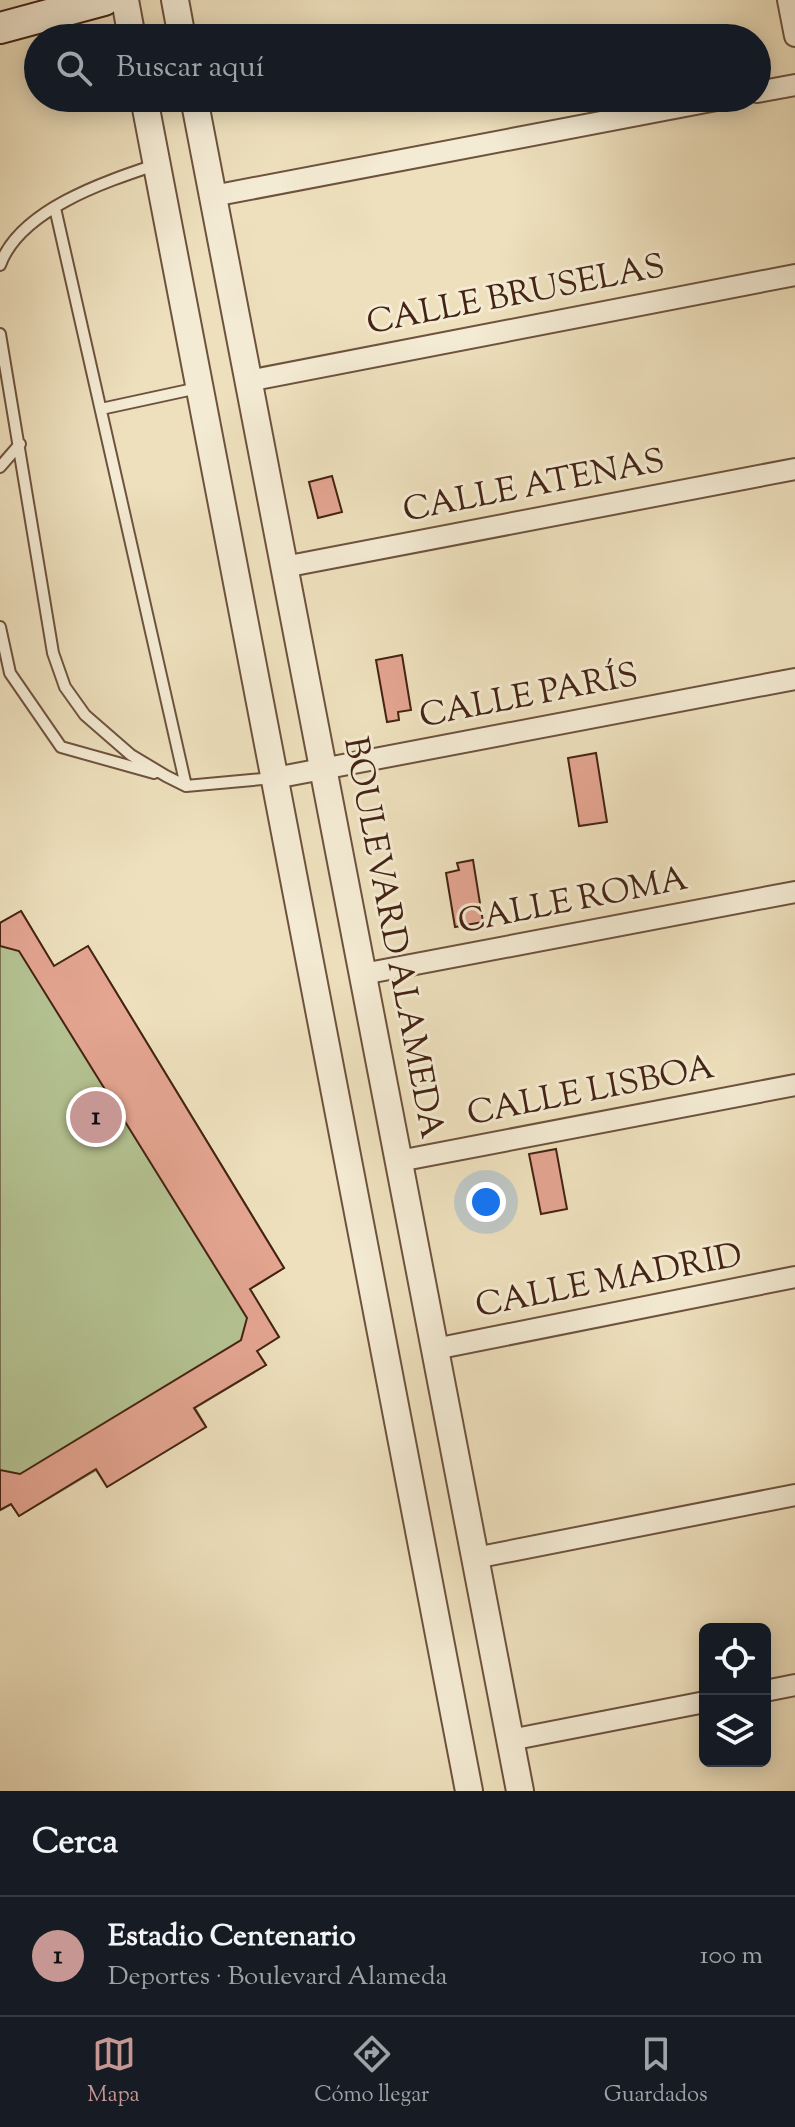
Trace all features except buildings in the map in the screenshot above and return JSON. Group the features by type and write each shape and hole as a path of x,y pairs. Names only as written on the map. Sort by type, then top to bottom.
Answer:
{"main road":[{"path":"0,28 104,0"}],"street":[{"path":"125,0 129,24"},
{"path":"175,0 179,24"},
{"path":"788,0 795,36"},
{"path":"771,89 795,85"},
{"path":"147,112 469,1791"},
{"name":"BOULEVARD ALAMEDA","path":"197,112 520,1791"},
{"path":"213,196 654,112"},
{"name":"CALLE BRUSELAS","path":"248,381 795,275"},
{"name":"CALLE ATENAS","path":"284,567 795,469"},
{"name":"CALLE PARÍS","path":"275,778 795,679"},
{"name":"CALLE ROMA","path":"363,974 795,892"},
{"name":"CALLE LISBOA","path":"399,1161 795,1085"},
{"name":"CALLE MADRID","path":"435,1349 795,1277"},
{"path":"475,1558 795,1495"},
{"path":"771,1690 795,1685"},
{"path":"510,1740 699,1703"}],"lane":[{"path":"0,265 5,251 25,229 55,208 98,184 156,164"},
{"path":"55,208 186,786"},
{"path":"0,334 53,653 65,687 85,715 131,755 186,786 275,778"},
{"path":"101,409 200,388"},
{"path":"0,467 20,444"},
{"path":"0,627 10,673 61,747 166,776"}],"green space":[{"path":"21,911 54,966 88,946 284,1268 250,1289 279,1337 257,1351 266,1365 195,1408 206,1427 107,1487 96,1470 19,1516 11,1504 0,1510 0,923"}],"place":[{"name":"Estadio Centenario","path":"96,1117"}]}
